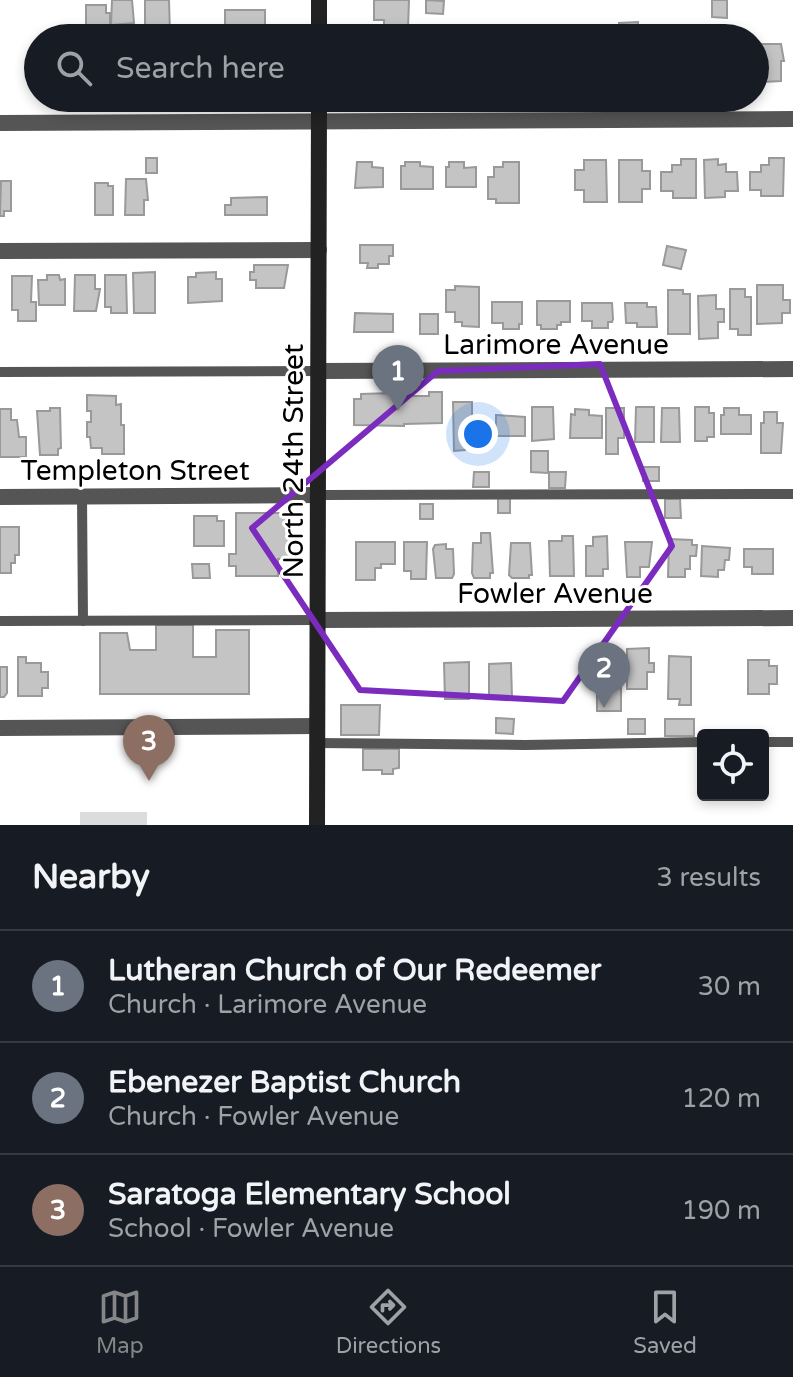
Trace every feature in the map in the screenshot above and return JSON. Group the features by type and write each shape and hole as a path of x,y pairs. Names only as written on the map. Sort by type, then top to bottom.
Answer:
{"street":[{"path":"319,0 319,24"},
{"name":"North 24th Street","path":"317,825 319,112"},
{"path":"0,123 793,119"},
{"path":"0,251 319,250"},
{"name":"Larimore Avenue","path":"319,371 793,369"},
{"name":"Templeton Street","path":"0,497 319,495"},
{"name":"Fowler Avenue","path":"318,620 793,618"},
{"path":"0,728 317,735"}],"lane":[{"path":"0,372 319,371"},
{"path":"319,495 793,494"},
{"path":"82,496 83,621"},
{"path":"0,621 318,620"},
{"path":"317,735 525,745 697,742"},
{"path":"769,742 793,742"}],"highlighted area":[{"path":"600,364 672,546 563,701 360,690 252,528 438,371"}],"shaded area":[{"path":"80,812 147,812 147,825 80,825"}],"building":[{"path":"112,0 132,0 134,23 111,24"},
{"path":"145,0 169,0 170,24 145,24"},
{"path":"374,0 409,0 408,24 384,24 384,20 374,20"},
{"path":"426,0 444,1 443,14 426,13"},
{"path":"712,0 727,0 727,18 712,17"},
{"path":"86,5 106,5 110,24 86,24"},
{"path":"225,10 265,10 265,24 225,24"},
{"path":"769,44 781,44 784,61 781,61 781,81 769,82"},
{"path":"146,158 157,158 157,173 146,173"},
{"path":"769,158 784,158 783,196 761,196 761,190 750,190 750,172 761,172 761,165 769,165"},
{"path":"681,159 696,159 696,198 673,198 673,191 661,191 661,172 672,172 672,165 681,165"},
{"path":"718,159 718,165 726,164 726,172 737,172 738,191 725,191 725,197 705,198 704,160"},
{"path":"584,160 606,160 607,202 584,202 584,190 575,190 575,170 584,170"},
{"path":"619,160 642,160 642,171 650,171 650,189 642,189 642,202 619,202"},
{"path":"357,162 372,162 372,167 383,168 383,187 355,188"},
{"path":"405,162 420,162 420,166 433,167 433,189 401,189 401,166 405,166"},
{"path":"449,162 464,162 464,168 476,167 476,187 446,187"},
{"path":"503,162 519,162 519,203 496,203 496,199 488,199 488,177 494,177 494,167 503,167"},
{"path":"126,179 146,179 148,200 144,200 144,215 125,215"},
{"path":"1,181 11,181 11,211 4,211 4,216 0,216"},
{"path":"95,183 113,186 113,215 95,215"},
{"path":"267,197 267,215 225,215 225,205 231,205 231,198"},
{"path":"360,245 393,245 393,256 389,256 389,264 367,268 368,263 360,263"},
{"path":"667,246 686,250 681,269 663,265"},
{"path":"254,265 288,265 284,288 256,288 256,280 250,280"},
{"path":"155,272 155,313 134,313 133,273"},
{"path":"216,272 216,279 222,279 222,301 188,303 188,277 196,277 196,273"},
{"path":"47,275 59,275 60,280 65,279 65,305 39,305 38,280 47,280"},
{"path":"75,275 95,275 95,289 100,289 96,311 74,311"},
{"path":"105,275 126,275 127,313 111,313 111,307 105,307"},
{"path":"12,276 32,276 31,302 36,302 36,321 18,321 18,310 12,310"},
{"path":"757,285 783,285 783,300 790,300 790,313 782,313 782,323 757,324"},
{"path":"455,286 479,287 479,327 462,326 462,322 455,322 455,312 446,312 446,290 455,290"},
{"path":"730,289 745,289 745,297 751,297 751,335 738,335 738,329 730,329"},
{"path":"668,290 683,290 683,294 690,294 690,334 668,334"},
{"path":"716,295 716,309 724,309 724,322 718,322 718,338 699,339 698,296"},
{"path":"537,301 570,301 570,322 561,322 557,329 541,329 541,325 537,325"},
{"path":"492,302 522,302 522,324 519,324 519,329 503,329 503,323 492,323"},
{"path":"582,303 612,303 613,319 608,322 608,328 592,328 592,321 582,321"},
{"path":"625,303 647,303 647,307 656,307 657,327 637,327 637,323 626,323"},
{"path":"355,313 393,314 393,332 354,332"},
{"path":"420,314 438,314 438,334 420,334"},
{"path":"429,392 442,392 442,423 354,425 354,399 361,399 361,394 429,396"},
{"path":"87,395 116,396 116,405 121,404 121,425 124,425 124,454 102,454 102,448 91,448 90,437 87,437 91,411 87,411"},
{"path":"453,402 472,402 472,445 465,445 465,450 454,451"},
{"path":"532,407 553,407 554,439 532,441"},
{"path":"636,407 654,407 654,442 635,442"},
{"path":"695,407 709,407 709,413 714,413 714,437 707,437 707,441 695,441"},
{"path":"50,408 60,408 61,448 58,455 40,455 37,411 50,411"},
{"path":"606,408 624,408 624,438 618,438 618,454 606,454"},
{"path":"662,408 679,408 680,442 661,442"},
{"path":"724,408 739,408 739,415 751,415 751,434 721,434"},
{"path":"0,409 11,409 11,420 17,420 19,437 26,437 26,457 0,457"},
{"path":"575,409 589,410 589,415 602,416 602,438 570,438 571,414 575,415"},
{"path":"764,412 777,412 777,423 783,423 781,453 761,453"},
{"path":"496,415 525,417 525,436 496,436"},
{"path":"531,451 548,451 548,473 531,472"},
{"path":"643,467 659,467 659,481 643,481"},
{"path":"474,472 489,472 489,487 473,487"},
{"path":"549,472 566,472 565,488 549,488"},
{"path":"498,498 510,498 510,513 498,513"},
{"path":"665,499 680,499 681,518 665,518"},
{"path":"420,504 433,504 433,519 420,519"},
{"path":"236,513 291,513 291,558 278,559 278,576 236,576 236,566 229,566 229,554 236,554"},
{"path":"194,516 217,516 217,521 224,521 224,546 194,546"},
{"path":"0,527 19,527 19,555 15,555 15,563 11,563 11,573 0,573"},
{"path":"481,533 490,533 493,573 490,573 490,578 474,578 472,573 473,543 481,543"},
{"path":"562,536 573,536 574,576 550,576 549,541 562,541"},
{"path":"607,536 608,569 603,569 603,576 586,576 586,546 593,546 593,537"},
{"path":"669,539 692,540 692,545 697,545 696,556 690,556 690,569 685,569 685,577 668,577"},
{"path":"356,542 395,542 395,564 381,564 381,568 375,568 375,580 356,580"},
{"path":"404,542 427,542 426,579 411,579 411,571 404,571"},
{"path":"625,542 652,542 649,567 640,567 640,577 627,577"},
{"path":"511,543 530,543 532,575 529,578 512,578 509,575"},
{"path":"446,544 446,549 453,549 454,574 452,578 436,578 433,549 435,545"},
{"path":"702,546 730,548 729,560 725,560 724,570 718,570 718,577 701,576"},
{"path":"744,549 773,549 773,574 752,574 752,567 744,567"},
{"path":"192,564 209,564 210,578 193,578"},
{"path":"156,625 193,625 193,657 216,657 216,630 249,630 249,694 100,694 100,633 127,633 130,650 156,650"},
{"path":"649,648 649,663 654,663 654,672 647,672 647,689 627,689 627,649"},
{"path":"669,656 691,657 691,705 679,705 680,699 668,699"},
{"path":"18,657 26,657 26,663 41,663 41,672 48,672 48,688 42,688 42,696 18,696"},
{"path":"748,660 769,660 769,666 777,666 777,684 769,684 769,694 748,694"},
{"path":"469,662 469,699 445,699 444,663"},
{"path":"511,663 512,698 489,699 489,664"},
{"path":"597,665 621,665 621,711 597,711"},
{"path":"0,667 7,667 7,693 4,697 0,697"},
{"path":"341,705 380,705 379,735 341,735"},
{"path":"496,718 514,719 513,734 496,733"},
{"path":"628,719 645,719 645,734 628,734"},
{"path":"665,719 694,719 694,736 665,736"},
{"path":"363,749 399,749 399,768 393,769 393,774 382,774 382,770 363,770"}],"place":[{"name":"Lutheran Church of Our Redeemer","path":"398,411"},
{"name":"Ebenezer Baptist Church","path":"604,708"},
{"name":"Saratoga Elementary School","path":"149,781"}]}
